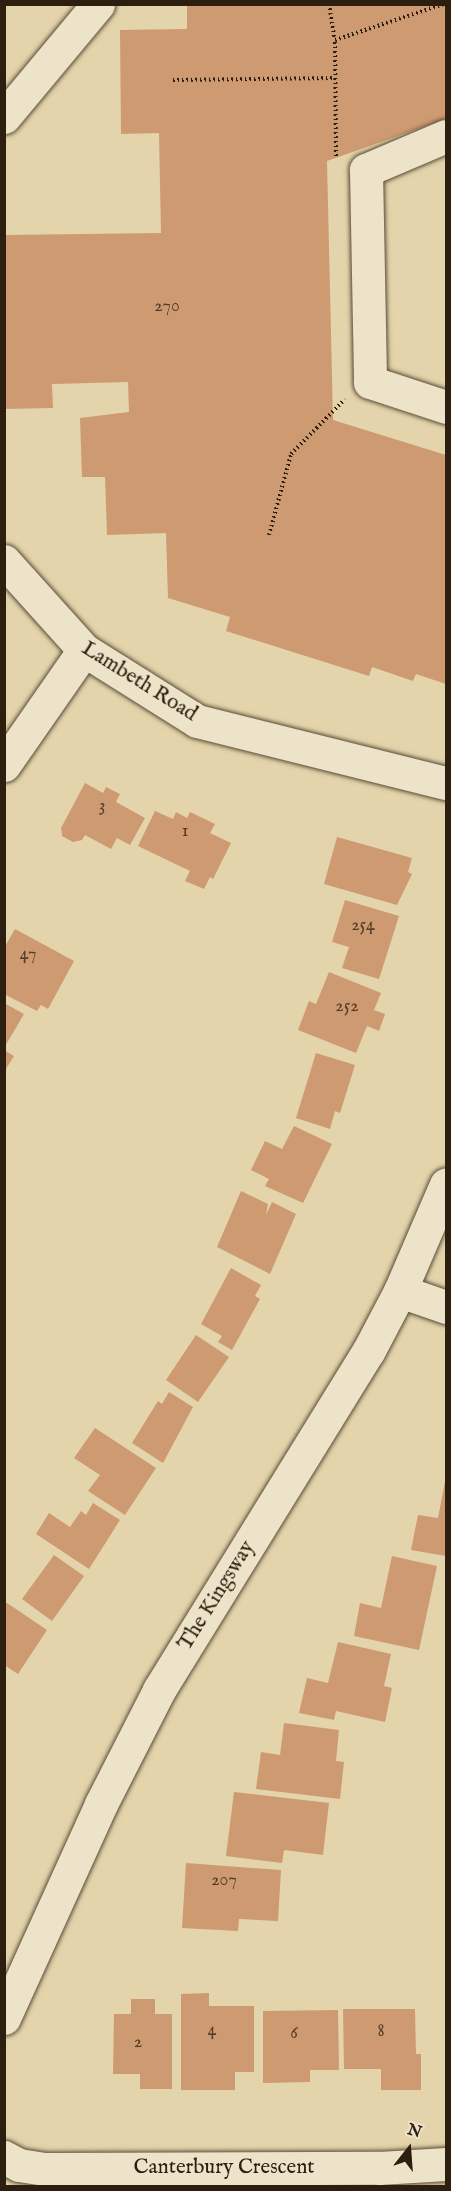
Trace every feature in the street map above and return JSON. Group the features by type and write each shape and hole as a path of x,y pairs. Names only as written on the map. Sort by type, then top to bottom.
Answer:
{"street":[{"path":"4,117 98,4"},
{"path":"447,136 366,170 370,382 447,407"},
{"name":"Lambeth Road","path":"4,561 84,650 197,721 447,783"},
{"path":"4,765 84,650"},
{"name":"The Kingsway","path":"4,2018 101,1804 159,1690 368,1352 400,1291 447,1184"},
{"path":"400,1291 447,1307"},
{"name":"Canterbury Crescent","path":"4,2157 19,2165 45,2169 367,2168 447,2164"}],"path":[{"path":"329,4 335,40 336,158 366,170"},
{"path":"335,40 444,4"},
{"path":"173,80 336,78"},
{"path":"269,535 291,454 333,408 370,382"}],"building":[{"path":"187,4 446,4 446,119 327,161 333,420 446,455 446,684 416,674 413,681 372,667 369,676 226,631 230,617 168,598 166,533 107,535 105,477 82,477 80,418 129,412 128,382 52,384 53,408 4,409 4,235 161,233 159,133 121,134 120,30 187,29"},
{"path":"85,783 103,793 106,787 120,794 116,802 145,818 130,845 117,838 111,849 85,835 82,840 73,842 62,836 61,828"},
{"path":"155,811 173,819 176,812 187,818 190,812 215,824 210,833 231,843 213,879 210,877 204,889 185,881 190,871 138,846"},
{"path":"337,837 412,858 408,872 412,874 397,905 324,884"},
{"path":"345,900 399,916 379,979 342,968 349,947 332,942"},
{"path":"15,929 74,961 48,1009 41,1005 37,1011 4,994 4,948"},
{"path":"329,972 381,993 374,1010 385,1014 379,1031 367,1026 356,1053 298,1030 309,1001 316,1004"},
{"path":"4,1003 24,1014 4,1048"},
{"path":"4,1050 14,1056 4,1072"},
{"path":"316,1053 355,1065 340,1113 335,1111 330,1129 296,1118"},
{"path":"294,1126 332,1144 303,1203 265,1186 269,1179 251,1170 265,1141 282,1149"},
{"path":"241,1191 268,1204 266,1215 272,1202 296,1214 270,1274 217,1247"},
{"path":"231,1268 261,1285 255,1296 260,1299 232,1350 218,1342 222,1336 201,1324"},
{"path":"196,1335 229,1357 198,1402 166,1380"},
{"path":"169,1392 193,1407 163,1463 132,1443 158,1401 162,1404"},
{"path":"95,1428 156,1468 125,1515 88,1491 100,1475 74,1458"},
{"path":"446,1476 446,1556 411,1550 418,1515 438,1518"},
{"path":"93,1503 120,1520 89,1569 36,1534 49,1513 70,1527 81,1511 86,1515"},
{"path":"54,1555 84,1576 52,1621 22,1599"},
{"path":"392,1556 437,1566 419,1650 354,1636 360,1603 381,1608"},
{"path":"4,1601 47,1630 18,1674 4,1665"},
{"path":"338,1642 391,1654 384,1686 392,1688 385,1722 336,1711 334,1720 299,1713 307,1678 328,1683"},
{"path":"284,1723 339,1730 336,1761 344,1762 340,1799 256,1789 261,1752 280,1755"},
{"path":"234,1792 329,1803 323,1855 284,1850 282,1863 226,1856"},
{"path":"186,1863 281,1870 278,1921 239,1919 238,1931 182,1928"},
{"path":"209,1993 209,2006 254,2006 254,2072 235,2072 235,2090 181,2090 181,1994"},
{"path":"131,1999 155,1999 155,2014 172,2014 172,2089 140,2089 140,2074 113,2074 114,2014 131,2014"},
{"path":"343,2009 415,2009 416,2054 421,2054 421,2090 381,2090 381,2069 344,2069"},
{"path":"338,2010 339,2070 310,2070 310,2082 263,2083 263,2011"}]}
